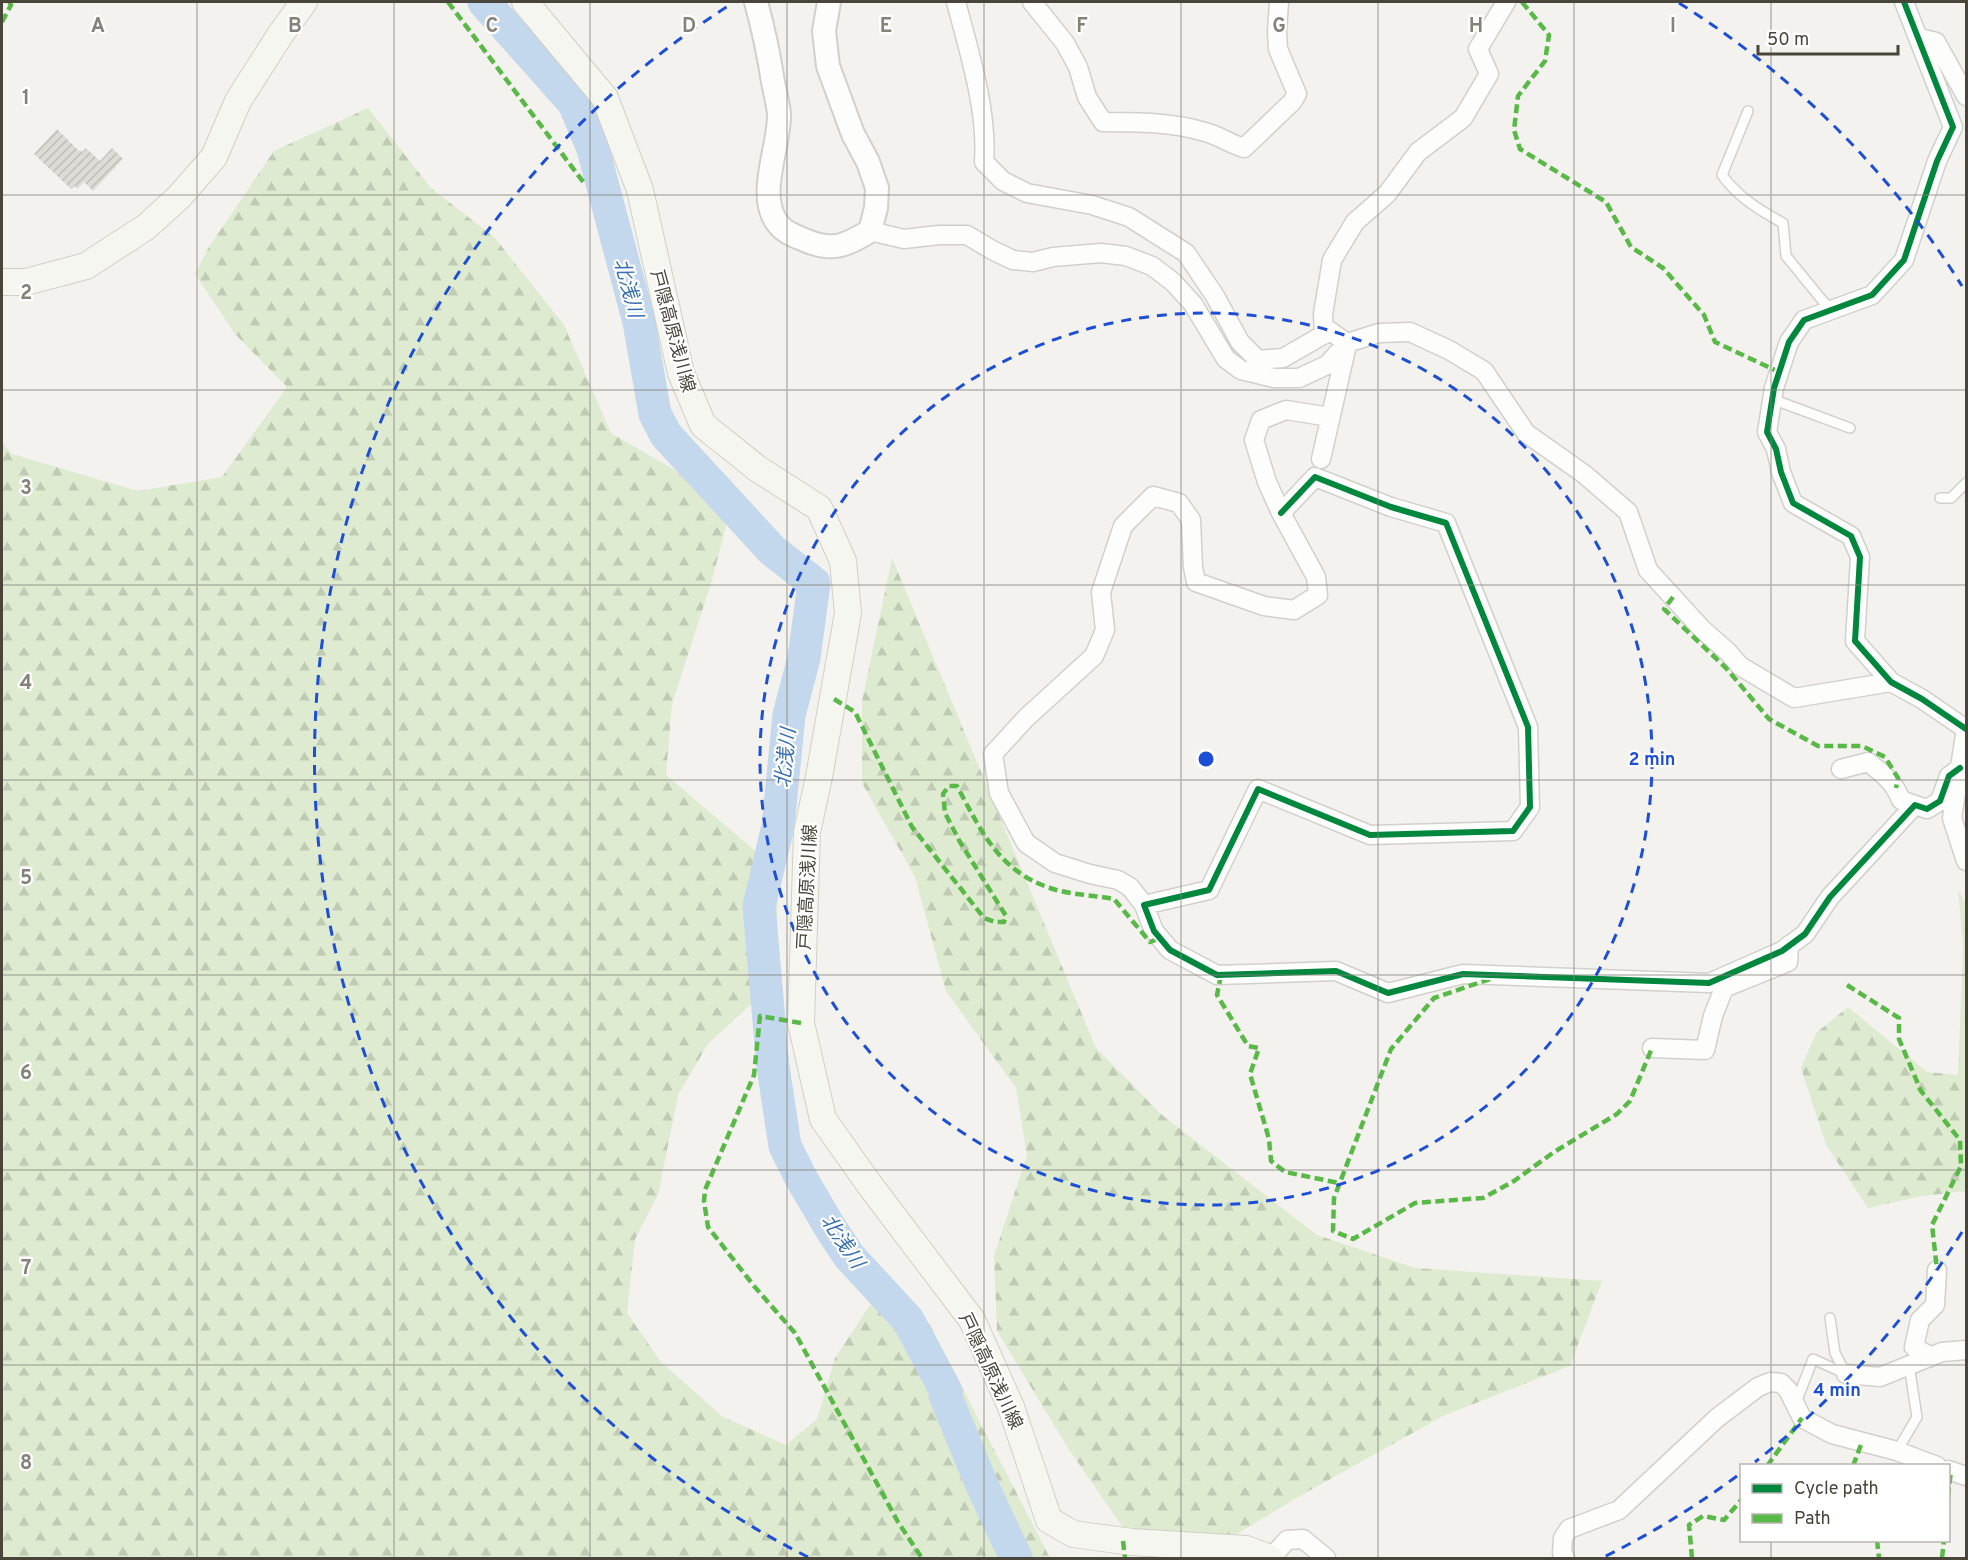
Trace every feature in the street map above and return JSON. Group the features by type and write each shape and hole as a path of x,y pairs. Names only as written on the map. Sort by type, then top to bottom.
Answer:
{"main road":[{"path":"2,282 26,282 87,266 146,227 171,204 214,157 238,101 304,2"},
{"name":"戸隠高原浅川線","path":"525,2 605,98 640,190 681,373 702,425 758,469 819,508 843,561 848,613 806,844 801,1023 823,1119 972,1320 1011,1407 1049,1520 1073,1534 1132,1542 1246,1548 1270,1558"}],"street":[{"path":"756,2 779,114 768,194 771,210 779,226 792,234 820,246 836,247 849,244 870,231 876,208 877,188 868,162 853,134 828,66 824,31 829,2"},
{"path":"956,2 977,84 986,140 984,162 1003,181 1027,193 1092,205 1130,217 1186,253 1215,296 1240,342 1258,360 1283,358 1330,331 1347,343"},
{"path":"1032,2 1065,43 1078,67 1087,97 1103,122 1180,126 1208,132 1244,148 1292,102 1297,94 1278,49 1276,32 1279,2"},
{"path":"1324,335 1323,314 1332,260 1355,222 1387,194 1418,152 1463,118 1489,74 1478,49 1506,2"},
{"path":"1904,2 1953,127 1937,161 1904,260 1872,295 1804,320 1789,342 1772,399 1767,432 1776,449 1781,472 1793,503 1851,536 1860,557 1855,642 1891,682 1922,699 1966,729 1952,818 1966,861"},
{"path":"1920,38 1936,42 1966,96"},
{"path":"870,231 904,239 967,235 1013,260 1033,262 1053,257 1101,253 1126,256 1152,266 1173,282 1193,304 1226,359 1241,370 1274,378 1299,378 1327,365 1347,343 1379,333 1410,333 1449,350 1484,371 1526,433 1584,474 1628,512 1648,570 1702,629 1740,666 1794,698 1891,682"},
{"path":"1321,459 1347,343"},
{"path":"1329,417 1286,410 1261,420 1254,440 1281,513 1316,577 1318,595 1294,610 1264,606 1197,582 1193,567 1191,520 1179,503 1153,496 1122,525 1101,592 1104,630 1094,656 1026,718 993,754 999,793 1026,843 1055,862 1090,874 1118,880 1130,886 1144,905 1154,931 1170,950 1217,975 1336,971 1388,993 1463,975 1709,983 1782,951 1805,934 1830,897 1915,806"},
{"path":"1144,905 1209,890 1258,789 1370,835 1513,831 1530,807 1528,727 1446,523 1391,507 1315,477 1281,513"},
{"path":"1841,768 1868,762 1889,779 1901,800 1927,809 1940,801 1948,776 1960,768"},
{"path":"1652,1048 1705,1050 1713,1016 1724,988 1788,962 1789,945"},
{"path":"1930,1357 1914,1347 1920,1320 1935,1305 1937,1270"},
{"path":"1846,1374 1880,1377 1942,1352 1966,1350"},
{"path":"1565,1558 1562,1552 1563,1538 1569,1529 1619,1510 1717,1418 1770,1382 1781,1383 1788,1390 1802,1418 1832,1434 1897,1451 1932,1464"},
{"path":"1950,1471 1966,1476"},
{"path":"1270,1558 1287,1540 1303,1539 1326,1558"}],"lane":[{"path":"1748,111 1722,175 1731,188 1760,211 1783,223 1786,256 1832,310"},
{"path":"1772,399 1850,428"},
{"path":"1940,498 1951,498 1966,483"},
{"path":"1830,1318 1835,1353 1846,1374"},
{"path":"1796,1405 1813,1359 1846,1374"},
{"path":"1897,1451 1917,1417 1909,1365"}],"green space":[{"path":"368,108 431,188 495,238 564,325 611,433 732,503 712,580 672,704 666,775 779,871 774,983 708,1044 678,1095 658,1195 635,1239 627,1313 661,1362 723,1417 786,1445 817,1419 835,1358 870,1305 929,1323 1050,1558 2,1558 2,442 12,454 138,491 222,477 287,387 235,334 195,274 209,247 274,151"},
{"path":"892,558 1096,1048 1162,1115 1317,1235 1415,1268 1602,1281 1570,1366 1443,1416 1300,1496 1197,1558 1177,1558 1135,1545 1068,1448 997,1331 994,1256 1027,1155 1016,1088 946,991 915,877 862,783 862,701"},
{"path":"1958,889 1966,905 1966,1191 1922,1196 1868,1208 1826,1145 1801,1068 1816,1033 1848,1007 1927,1072 1958,1075 1963,947"}],"building":[{"path":"57,129 79,151 82,152 86,148 100,161 112,148 123,159 93,191 84,182 77,189 75,186 71,189 34,154"}],"waterway":[{"name":"北浅川","path":"484,2 574,103 593,149 639,322 655,414 666,435 772,550 814,583 804,658 789,715 778,826 759,906 773,1067 785,1146 801,1178 849,1256 908,1320 946,1391 945,1395 981,1483 1016,1558"}],"marked path":[{"path":"2,22 11,5 9,2"},
{"path":"448,2 584,183"},
{"path":"1522,2 1549,35 1545,61 1518,96 1514,130 1520,149 1606,202 1631,247 1663,268 1704,315 1715,342 1779,372"},
{"path":"1673,597 1664,609 1726,668 1769,719 1818,746 1862,746 1885,757 1898,778 1896,788"},
{"path":"834,699 855,712 912,827 984,918 1004,922 1006,916 960,842 945,813 943,794 949,786 957,786 974,819 993,848 1017,871 1032,881 1050,888 1074,894 1114,899 1150,942 1160,938"},
{"path":"1221,975 1217,995 1248,1046 1259,1048 1250,1074 1269,1139 1271,1161 1285,1172 1339,1183"},
{"path":"1490,979 1434,998 1391,1049 1334,1198 1333,1231 1353,1239 1415,1203 1483,1198 1514,1181 1554,1152 1617,1114 1630,1101 1652,1048"},
{"path":"1847,985 1899,1018 1899,1039 1921,1091 1960,1140 1961,1166 1932,1225 1937,1270"},
{"path":"801,1023 760,1016 754,1075 705,1190 704,1201 708,1227 754,1286 795,1333 898,1522 922,1558"},
{"path":"1768,1464 1802,1418"},
{"path":"1854,1464 1862,1442"},
{"path":"1950,1480 1951,1471"},
{"path":"1692,1558 1689,1525 1703,1516 1724,1520 1740,1501"},
{"path":"1123,1541 1125,1558"},
{"path":"1877,1542 1879,1558"},
{"path":"1942,1558 1944,1542"}],"cycle path":[{"path":"1904,2 1953,127 1937,161 1904,260 1872,295 1804,320 1789,342 1774,388 1767,432 1776,449 1781,472 1793,503 1851,536 1860,557 1855,641 1891,682 1922,699 1966,729"},
{"path":"1281,513 1315,477 1391,507 1446,523 1528,727 1530,807 1513,831 1370,835 1258,789 1209,890 1144,905 1154,931 1170,950 1217,975 1336,971 1388,993 1463,974 1709,983 1782,951 1805,934 1830,897 1915,805 1927,809 1940,801 1949,776 1960,768"}]}
